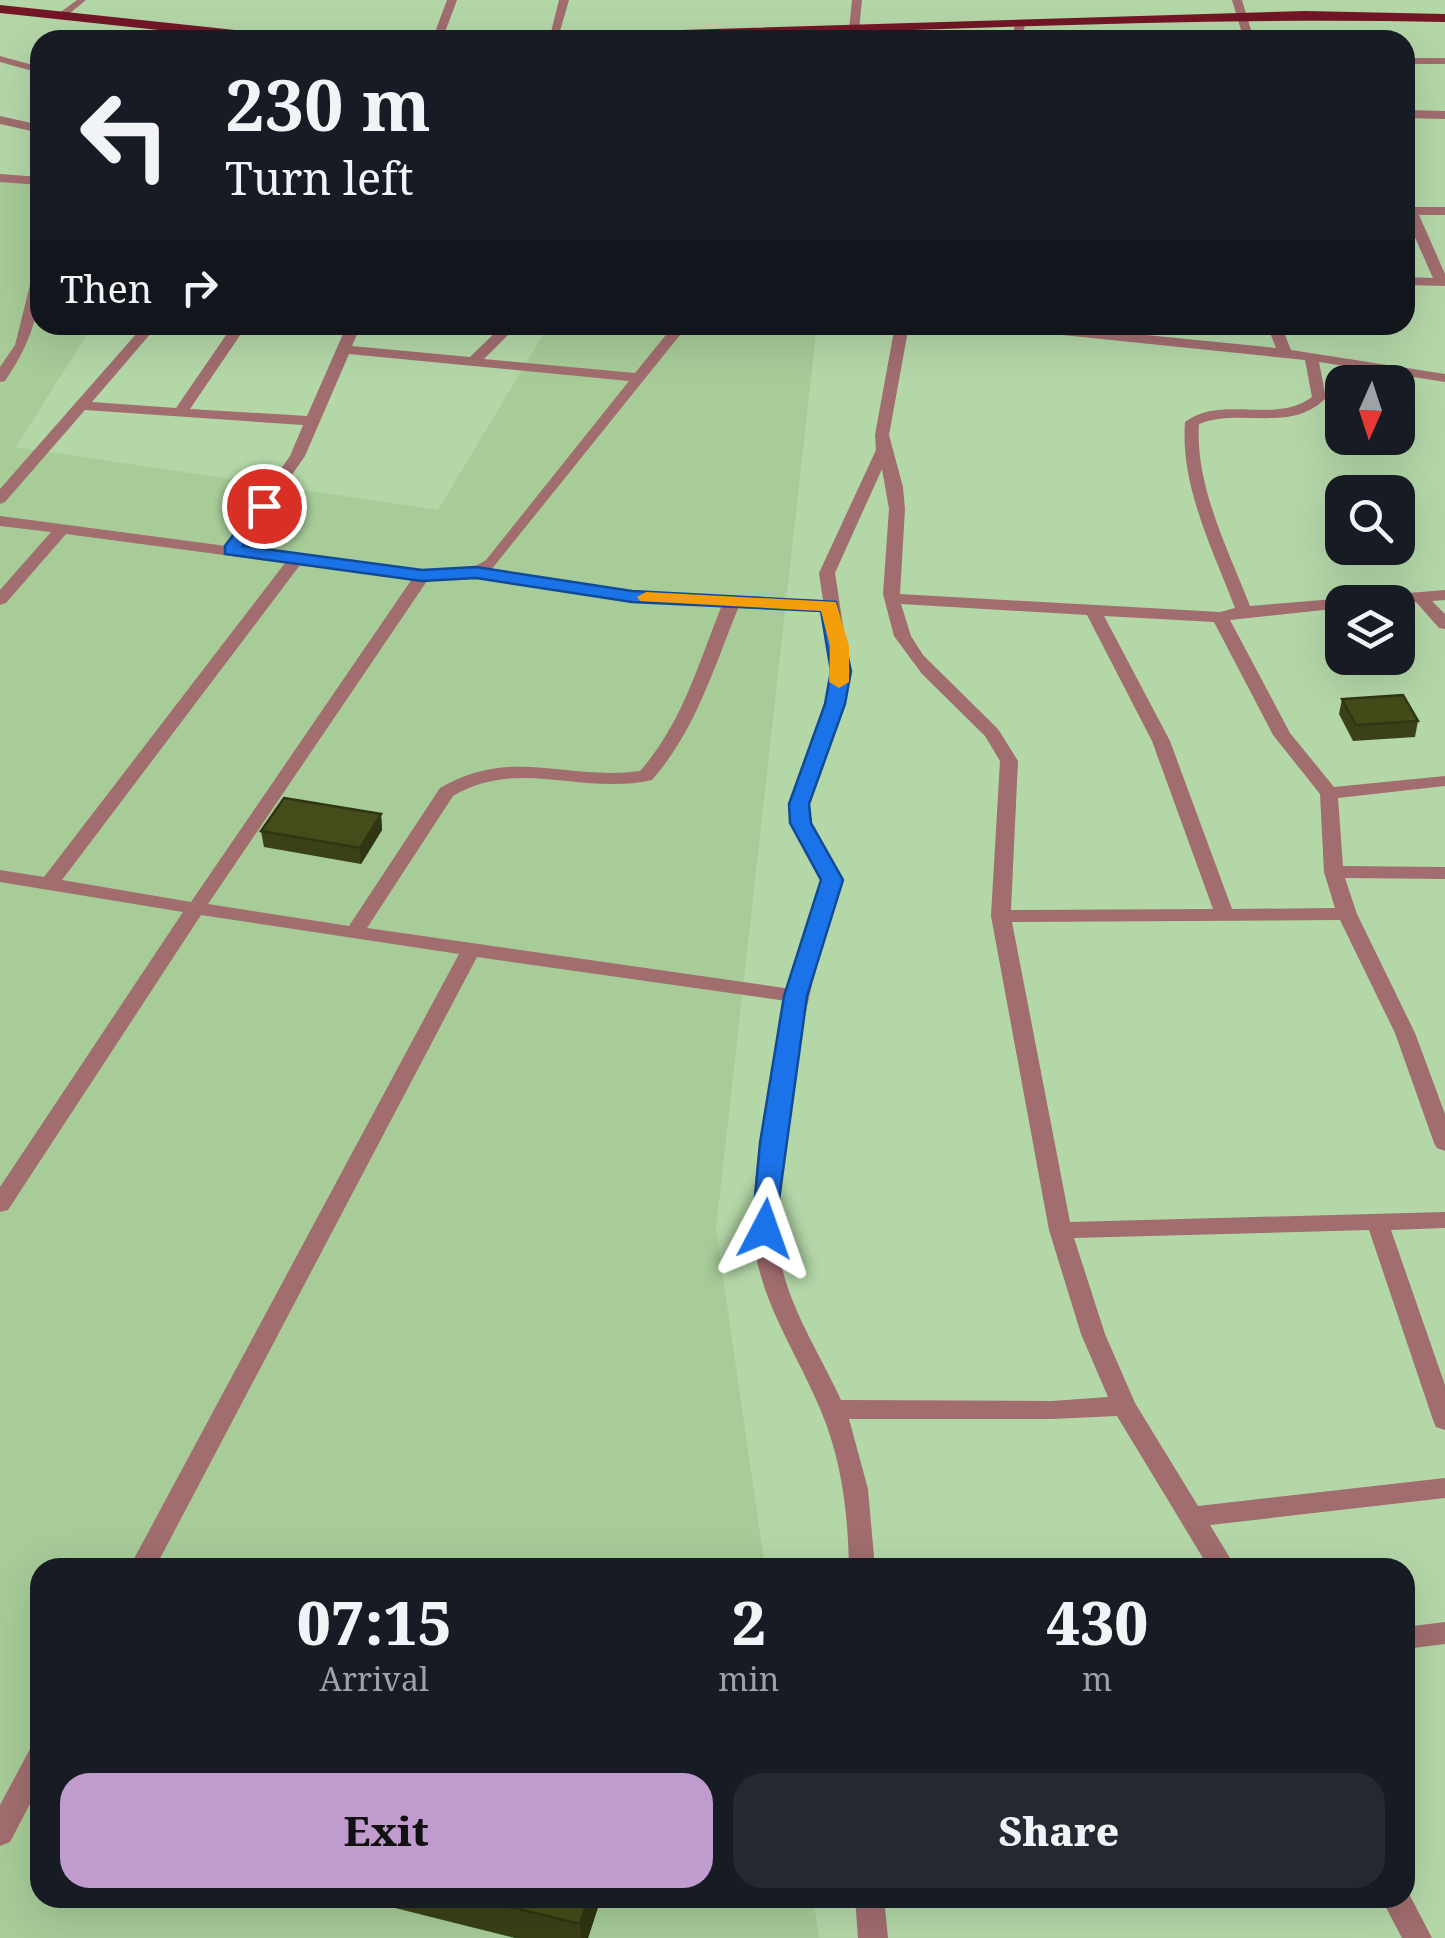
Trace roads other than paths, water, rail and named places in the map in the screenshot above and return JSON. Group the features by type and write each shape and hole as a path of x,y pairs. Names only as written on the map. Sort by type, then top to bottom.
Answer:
{"main road":[{"path":"0,10 194,30"},
{"path":"1057,30 1244,16 1445,18"}],"street":[{"path":"441,30 452,0"},
{"path":"555,30 564,0"},
{"path":"854,30 857,0"},
{"path":"1237,0 1248,30"},
{"path":"0,59 30,67"},
{"path":"1415,61 1445,62"},
{"path":"1415,114 1445,115"},
{"path":"0,120 30,128"},
{"path":"0,178 30,181"},
{"path":"1415,208 1445,211"},
{"path":"1415,224 1443,282 1415,281"},
{"path":"0,378 22,345 30,313"},
{"path":"0,499 143,335"},
{"path":"180,412 233,335"},
{"path":"231,550 281,483 349,335"},
{"path":"473,362 501,335"},
{"path":"476,573 492,563 674,335"},
{"path":"900,335 882,435 882,453 894,486 889,574 893,598 913,654 998,740 1009,761 1001,916 1060,1230 1094,1334 1124,1406 1217,1558"},
{"path":"1105,335 1312,356 1445,378"},
{"path":"1278,335 1286,353"},
{"path":"343,349 639,378"},
{"path":"1244,611 1196,476 1189,434 1192,422 1212,416 1288,414 1308,409 1319,398 1312,356"},
{"path":"84,406 312,421"},
{"path":"861,1558 856,1482 833,1409 771,1270 765,1229 772,1143 796,996 832,880 800,823 799,804 835,704 841,671 827,574 882,453"},
{"path":"0,521 422,576 476,573 632,596 830,606"},
{"path":"0,600 62,528"},
{"path":"51,882 297,558"},
{"path":"0,1204 422,576"},
{"path":"1415,596 1445,594"},
{"path":"1419,596 1445,624"},
{"path":"893,598 1220,617 1325,604"},
{"path":"354,932 446,792 460,780 496,772 606,781 646,776 666,752 680,725 731,604"},
{"path":"1093,610 1161,741 1225,914"},
{"path":"1220,617 1282,734 1330,793 1334,872 1347,914 1405,1033 1445,1143"},
{"path":"1330,793 1445,781"},
{"path":"1334,872 1444,877"},
{"path":"0,876 796,996"},
{"path":"1001,916 1347,914"},
{"path":"147,1558 471,950"},
{"path":"1060,1230 1445,1220"},
{"path":"1377,1222 1445,1420"},
{"path":"833,1409 1052,1410 1124,1406"},
{"path":"1192,1516 1445,1488"},
{"path":"1415,1637 1445,1633"},
{"path":"0,1833 30,1777"},
{"path":"870,1908 872,1938"},
{"path":"1401,1908 1417,1938"}],"lane":[{"path":"60,16 82,0"}]}
